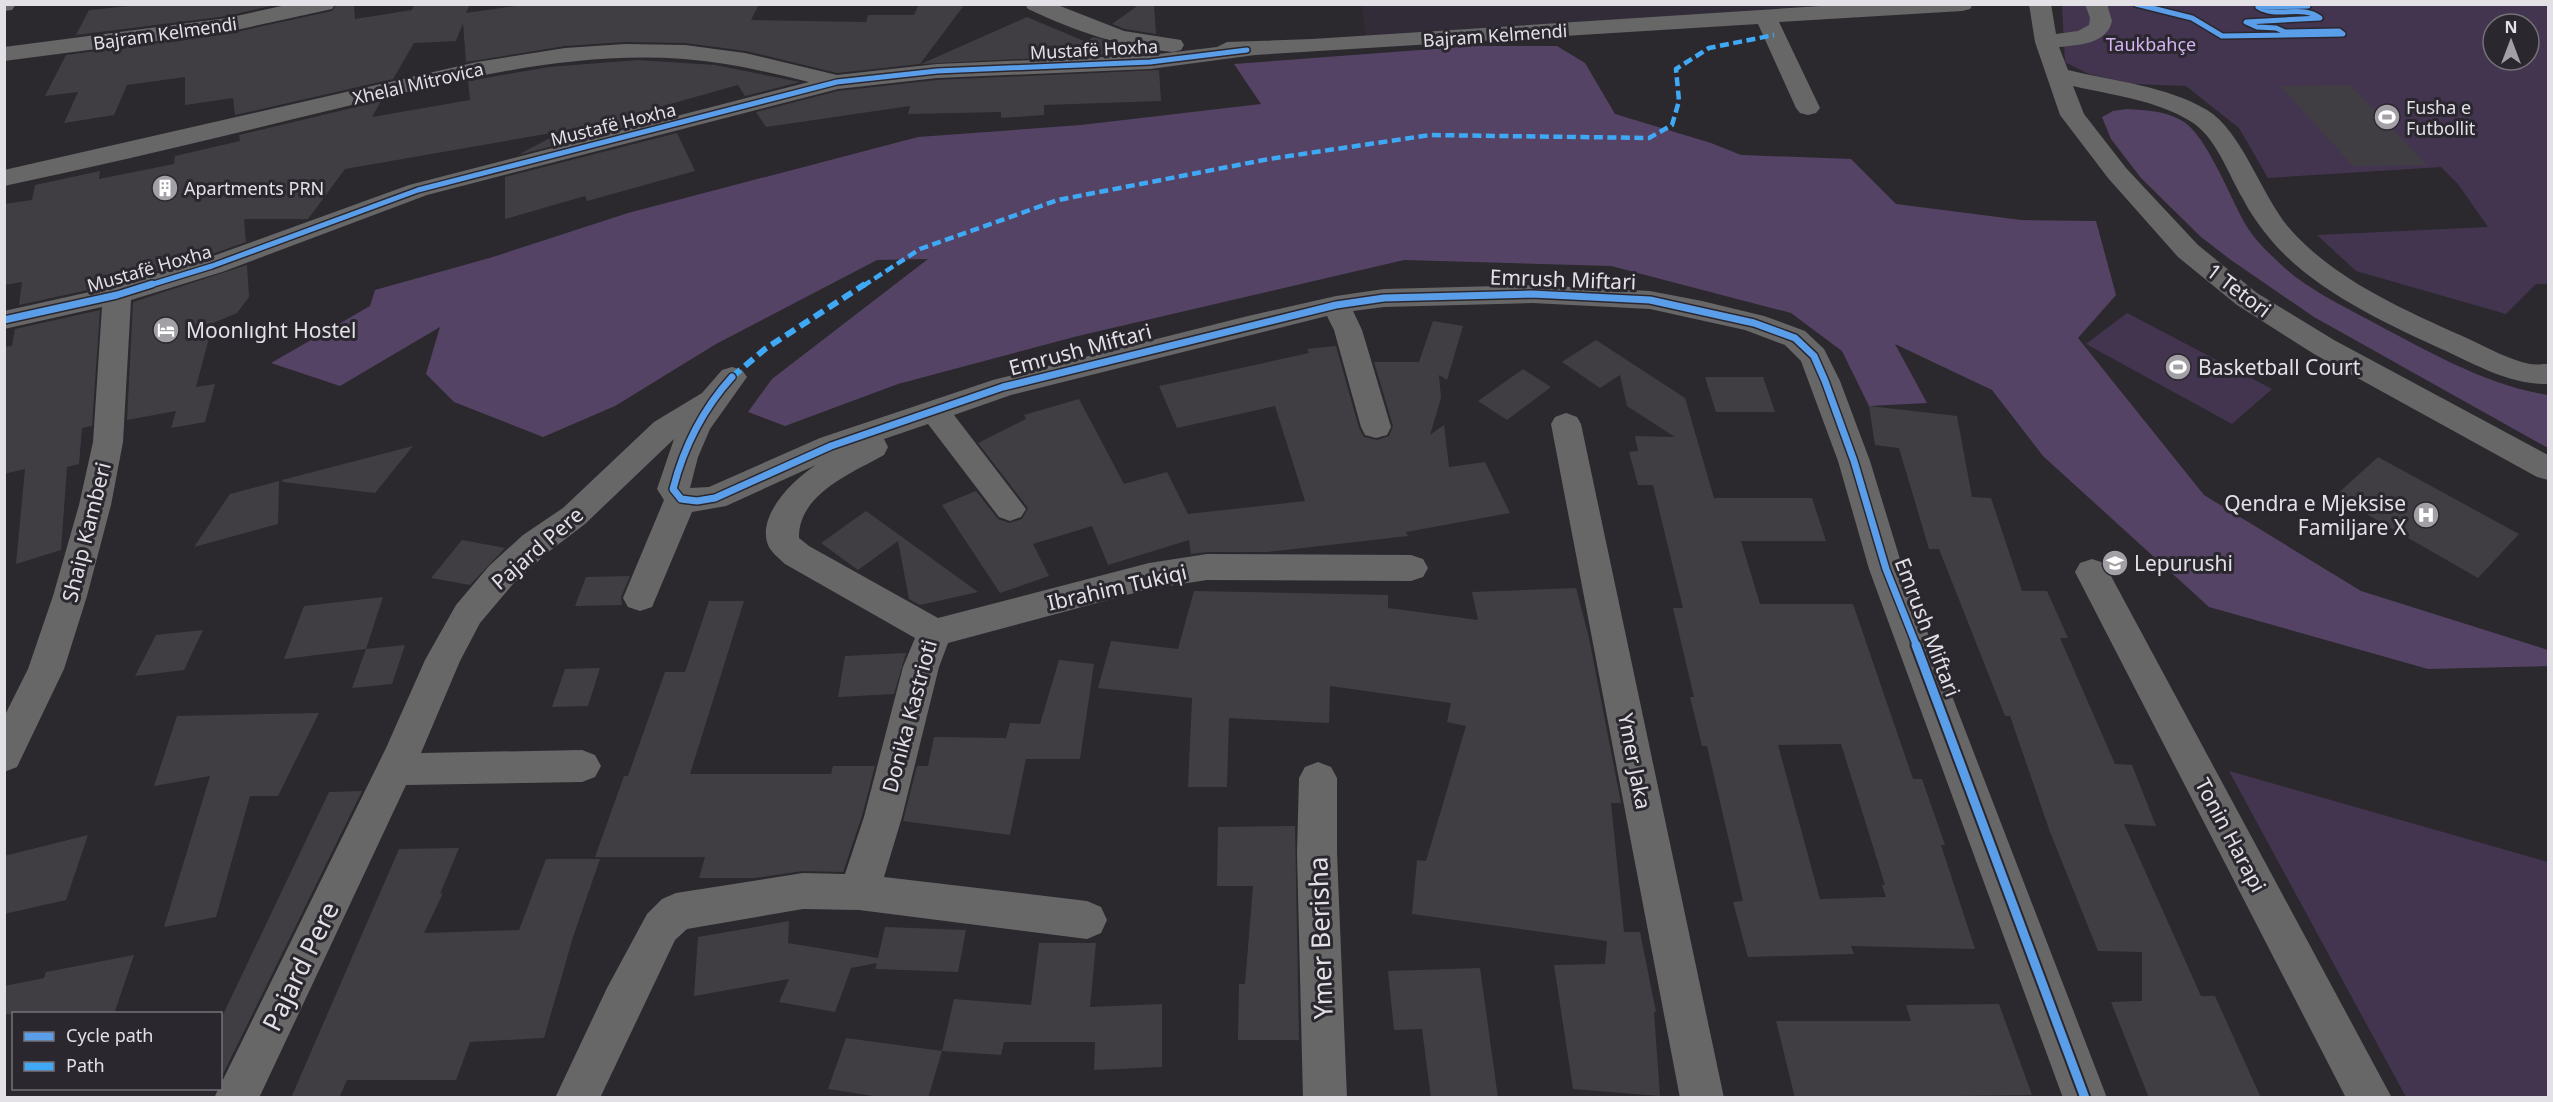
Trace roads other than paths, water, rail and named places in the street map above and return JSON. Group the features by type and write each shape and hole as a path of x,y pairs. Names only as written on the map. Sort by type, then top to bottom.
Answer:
{"street":[{"name":"Bajram Kelmendi","path":"1036,4 1109,36 1144,43 1247,50 1962,4"},
{"name":"1 Tetori","path":"2040,4 2046,42 2072,115 2117,173 2188,251 2247,299 2344,359 2548,469"},
{"path":"2046,42 2088,36 2099,30 2102,21 2096,4"},
{"name":"Bajram Kelmendi","path":"4,54 227,25 323,5"},
{"path":"1766,18 1808,108"},
{"name":"Mustafë Hoxha","path":"4,320 117,295 212,266 418,190 837,82 937,70 1150,62 1247,50"},
{"name":"Xhelal Mitrovica","path":"4,178 77,164 477,69 540,57 608,52 713,55 761,63 837,82"},
{"path":"2057,75 2158,98 2200,116 2222,139 2257,202 2281,235 2309,261 2345,287 2404,321 2494,362 2529,374 2548,374"},
{"name":"Emrush Miftari","path":"681,499 697,501 715,498 831,446 1003,387 1076,367 1336,305 1384,298 1532,294 1650,300 1754,323 1795,338 1814,356 1854,461 1886,569 2085,1098"},
{"name":"Shaip Kamberi","path":"4,756 46,669 70,596 95,505 108,442 117,295"},
{"path":"1336,305 1348,330 1376,427"},
{"name":"Pajard Pere","path":"236,1098 395,769 443,660 468,614 501,575 535,544 583,508 665,430 722,388 681,460 674,489 681,499"},
{"path":"934,410 1010,509"},
{"name":"Donika Kastrioti","path":"859,892 883,817 921,667 935,633 797,555 783,542 784,520 797,498 820,478 934,410"},
{"name":"Ymer Jaka","path":"1566,424 1702,1098"},
{"path":"640,598 681,499"},
{"name":"Ibrahim Tukiqi","path":"935,633 1149,576 1207,567 1411,568"},
{"name":"Tonin Harapi","path":"2092,572 2370,1098"},
{"path":"395,769 582,766"},
{"name":"Ymer Berisha","path":"1318,778 1317,853 1325,1098"},
{"path":"577,1098 621,1002 661,927 676,912 803,891 859,892 1087,920"}],"place":[{"name":"Fusha e Futbollit","path":"2387,117"},
{"name":"Apartments PRN","path":"165,188"},
{"name":"Moonlıght Hostel","path":"166,330"},
{"name":"Basketball Court","path":"2178,367"},
{"name":"Qendra e Mjeksise Familjare X","path":"2426,515"},
{"name":"Lepurushi","path":"2115,563"}],"park label":[{"name":"Taukbahçe","path":"2151,44"}]}
